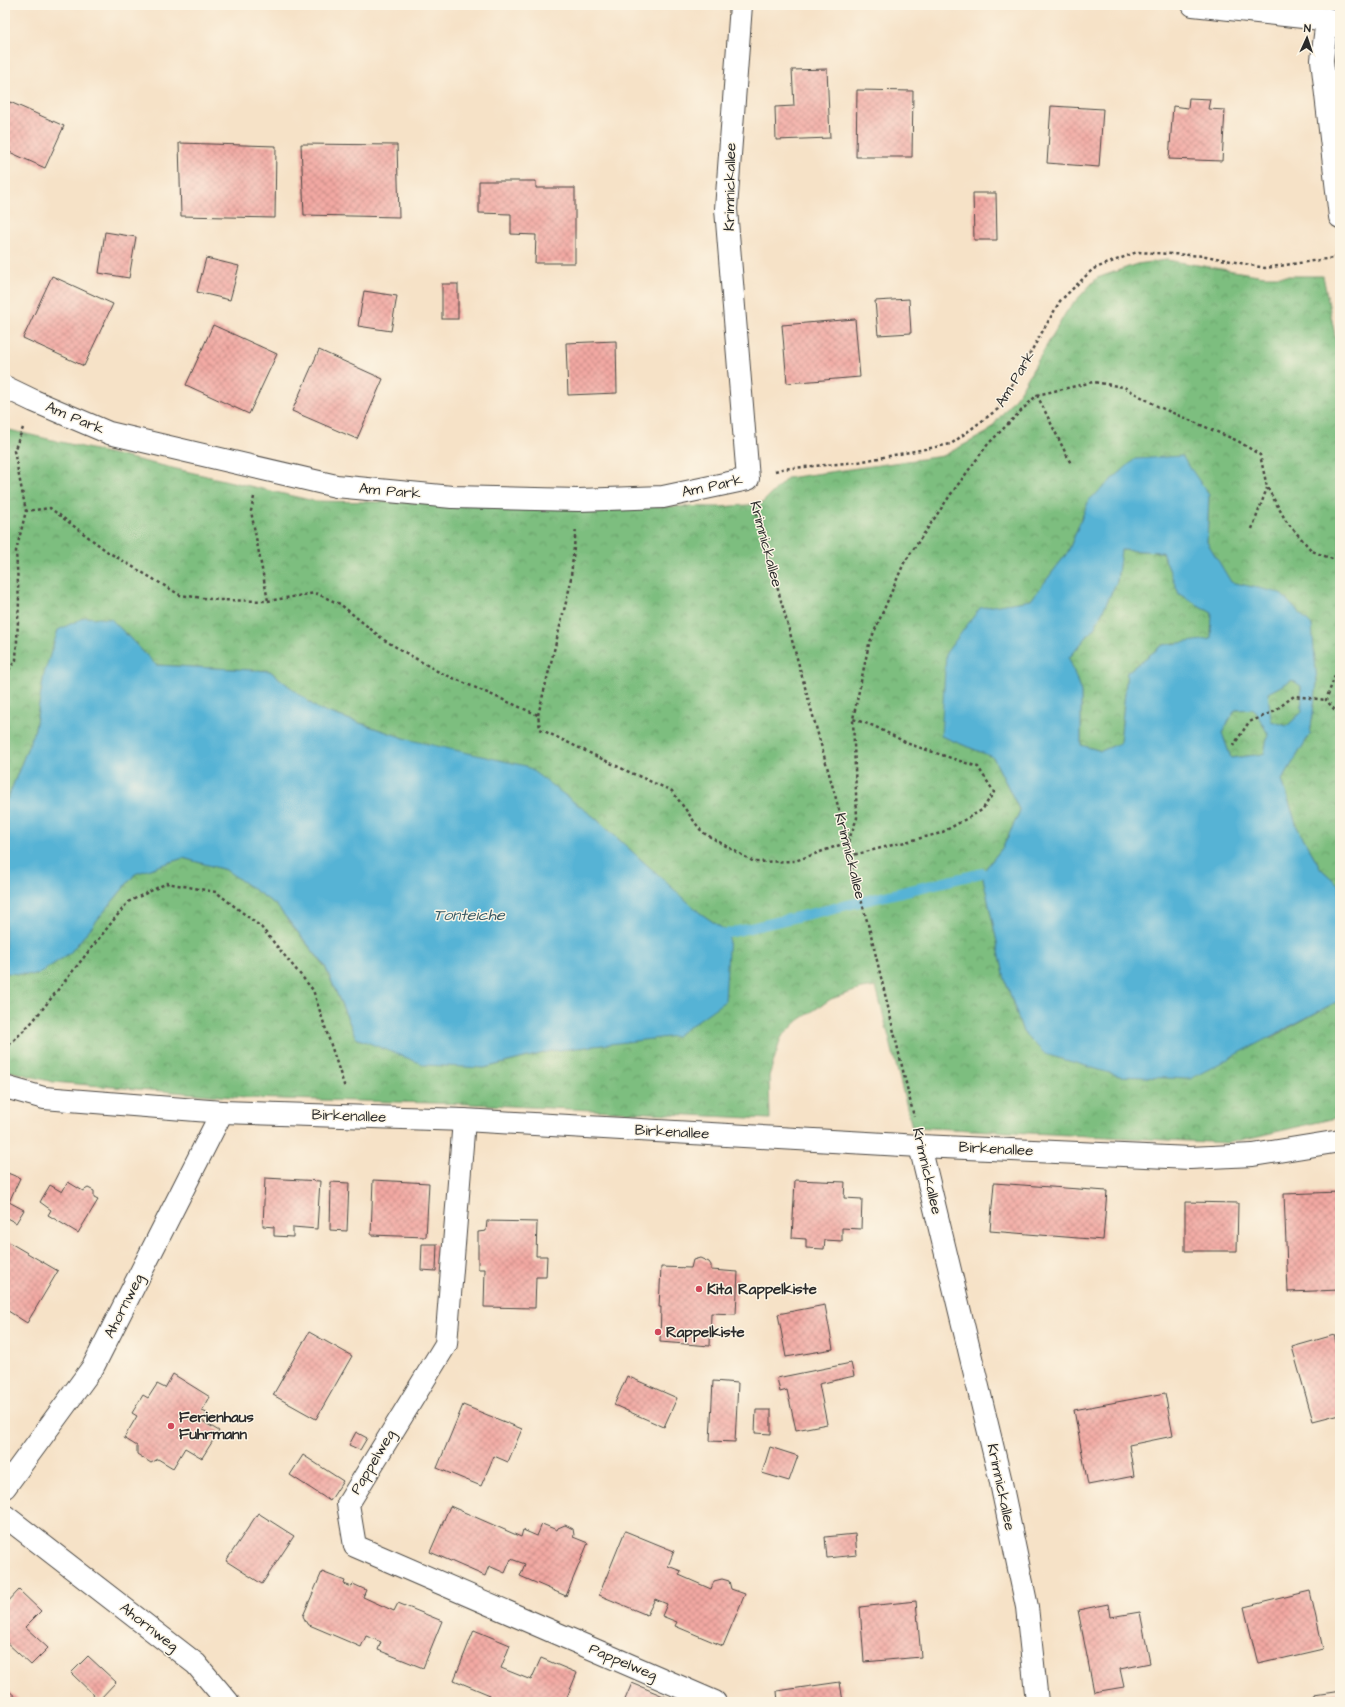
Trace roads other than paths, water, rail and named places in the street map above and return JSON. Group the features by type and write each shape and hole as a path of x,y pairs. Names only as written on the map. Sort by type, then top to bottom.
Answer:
{"street":[{"name":"Krimnickallee","path":"741,5 726,209 748,479"},
{"path":"1193,5 1333,20 1322,60 1340,217"},
{"name":"Am Park","path":"5,387 109,433 336,486 452,497 579,500 663,496 748,479"},
{"name":"Birkenallee","path":"5,1087 44,1098 222,1112 464,1120 920,1146 1190,1158 1254,1154 1340,1141"},
{"name":"Ahornweg","path":"5,1487 93,1367 222,1112"},
{"name":"Pappelweg","path":"464,1120 446,1344 348,1504 355,1546 715,1702"},
{"name":"Krimnickallee","path":"920,1146 1009,1524 1027,1608 1036,1702"},
{"name":"Ahornweg","path":"5,1516 196,1664 228,1702"}],"water":[{"path":"1182,456 1209,495 1207,542 1231,582 1280,593 1312,626 1317,683 1310,734 1282,780 1297,827 1321,869 1340,886 1340,1000 1190,1079 1120,1076 1045,1054 1023,1032 1005,979 982,873 1003,847 1020,811 993,757 941,736 946,653 980,608 1031,600 1068,552 1089,500 1135,459","holes":["1121,550 1162,552 1179,594 1212,613 1211,639 1163,645 1127,672 1120,743 1101,751 1081,745 1081,692 1069,658 1095,627 1117,581","1292,680 1301,686 1302,712 1287,726 1271,721 1268,693","1254,709 1268,734 1264,754 1231,758 1222,733 1235,710"]},
{"name":"Tonteiche","path":"85,617 111,619 156,665 270,671 318,709 410,740 526,766 594,817 700,913 729,933 725,1001 676,1036 552,1051 484,1068 425,1065 356,1038 325,966 276,905 226,870 183,858 135,874 70,953 37,975 5,973 5,801 8,798 35,729 44,674 58,630"}],"waterway":[{"path":"729,933 982,873"}],"place":[{"name":"Kita Rappelkiste","path":"699,1289"},
{"name":"Rappelkiste","path":"658,1332"},
{"name":"Ferienhaus Fuhrmann","path":"171,1426"}]}
